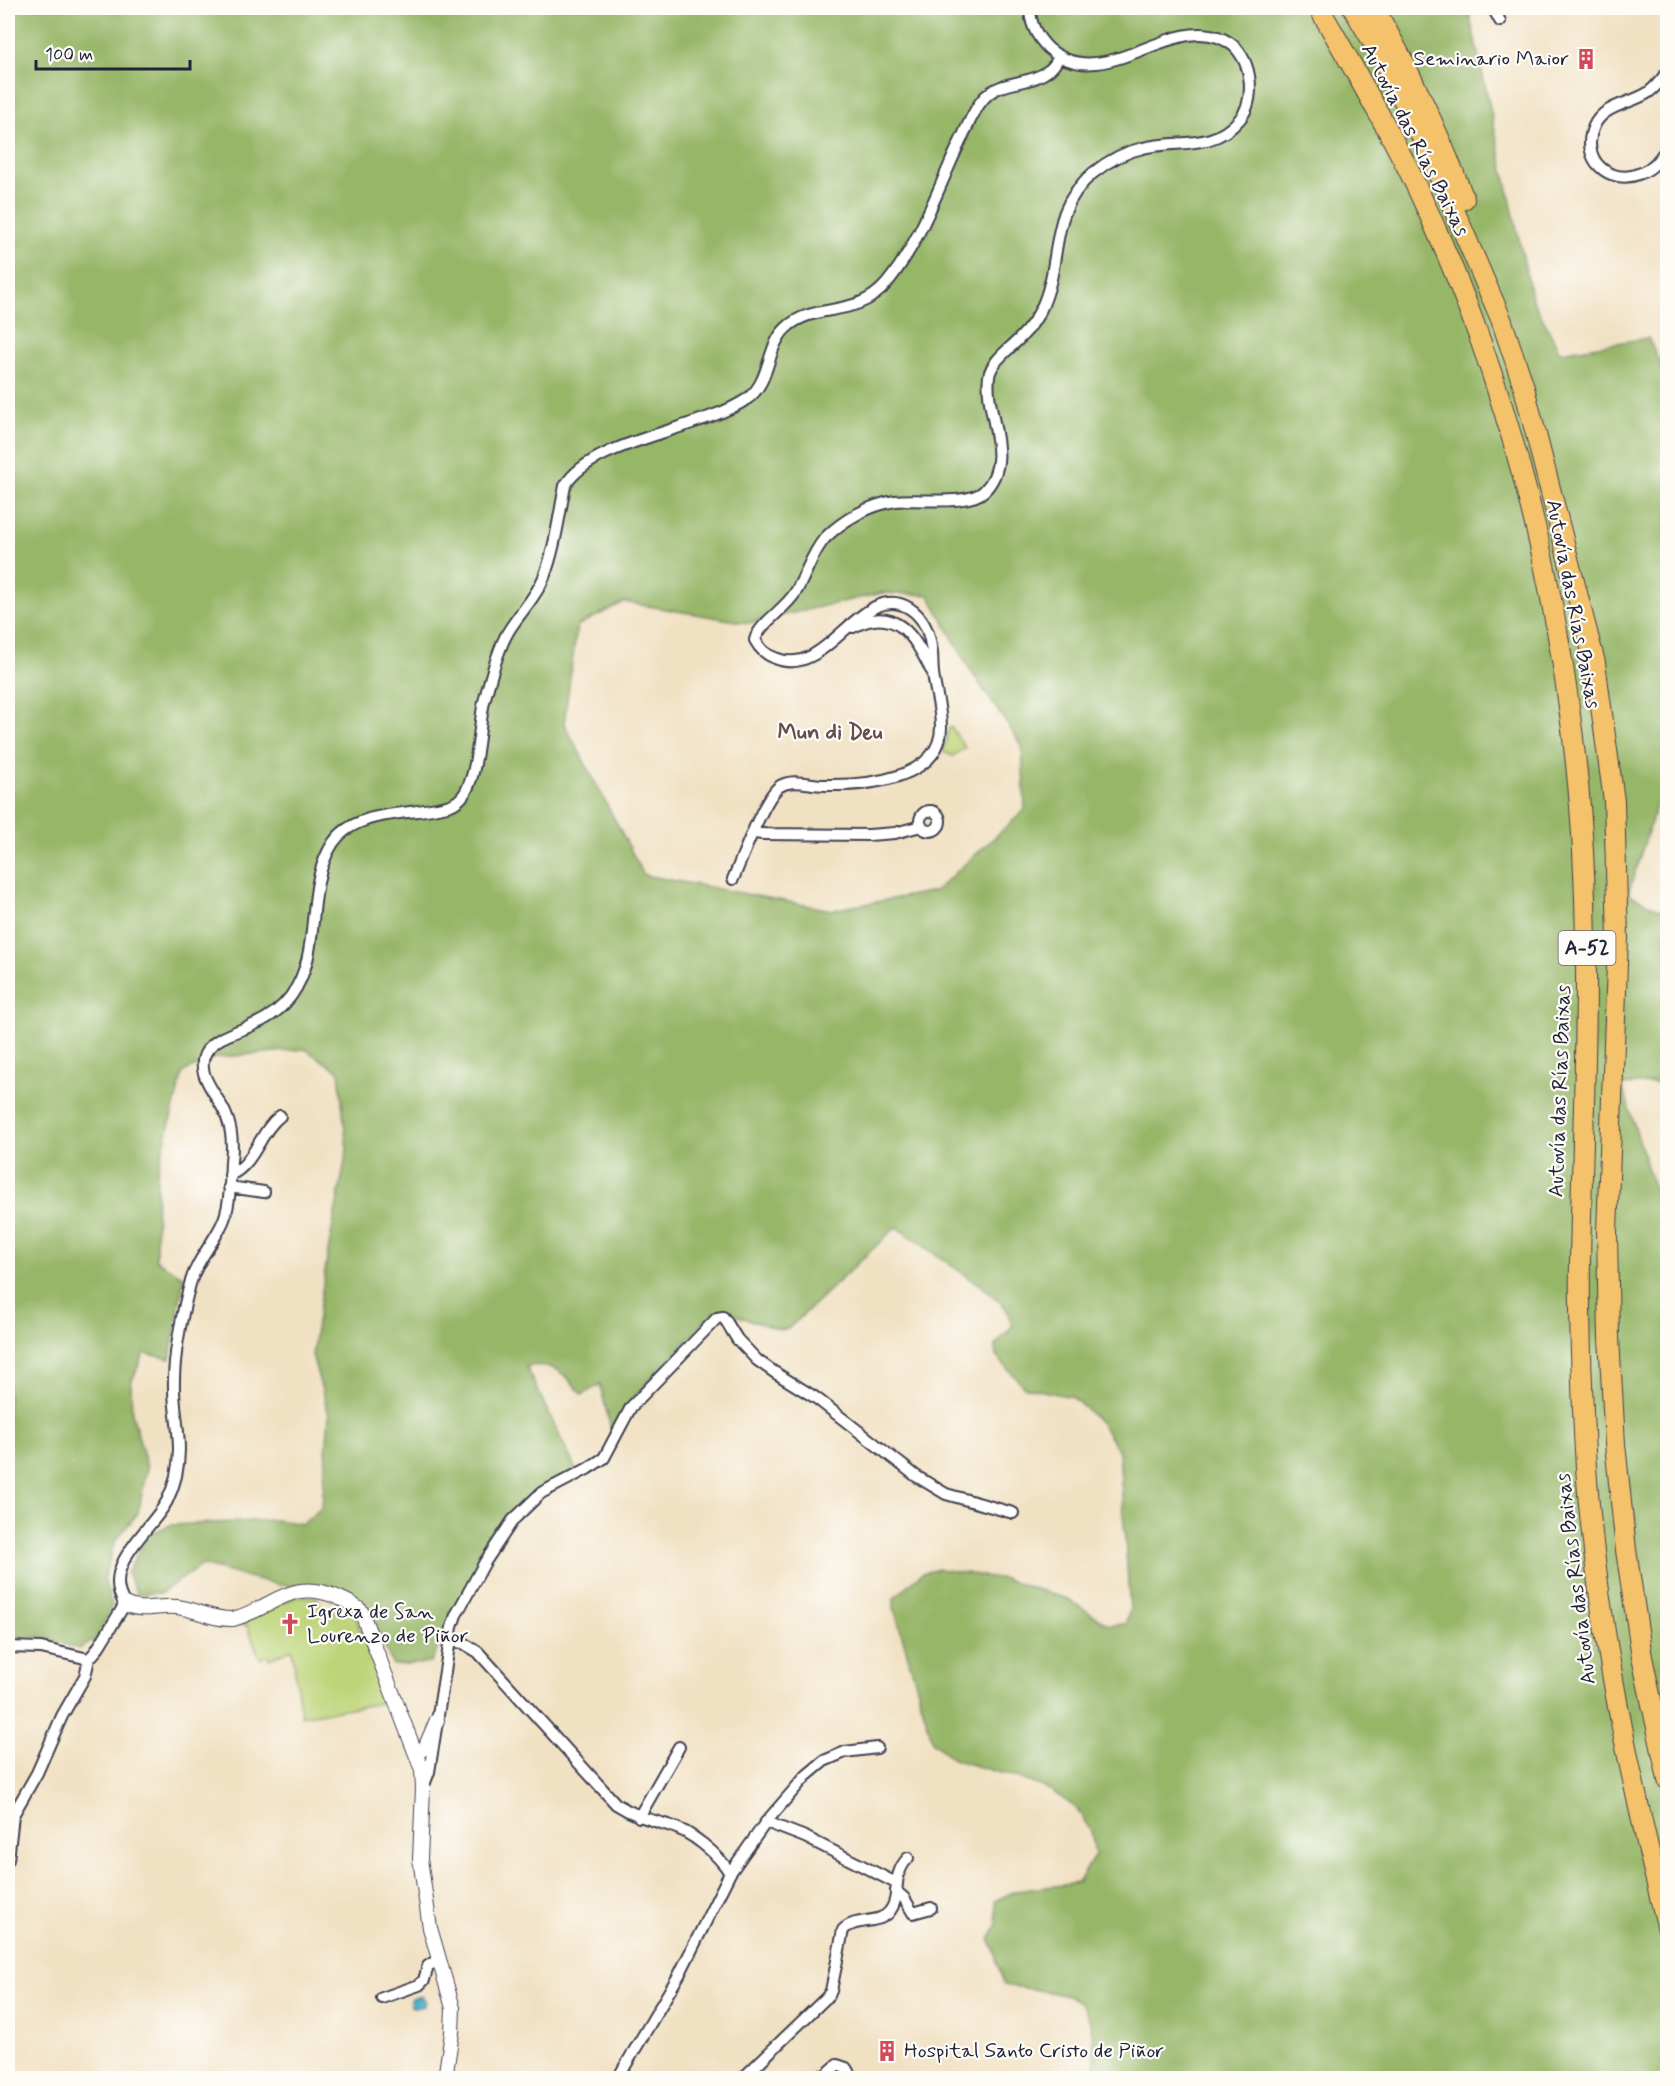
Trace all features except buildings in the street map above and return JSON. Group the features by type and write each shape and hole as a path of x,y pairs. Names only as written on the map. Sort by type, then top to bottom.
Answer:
{"highway":[{"name":"Autovía das Rías Baixas","path":"1319,8 1409,171 1447,256 1481,343 1524,477 1555,617 1576,761 1585,860 1587,962 1579,1267 1583,1416 1590,1513 1617,1709 1637,1807 1668,1929"},
{"name":"Autovía das Rías Baixas","path":"1353,8 1384,61 1430,155 1501,320 1523,384 1595,663 1614,801 1618,938 1608,1232 1609,1337 1615,1444 1626,1551 1642,1657 1668,1780"},
{"path":"1374,8 1444,148 1509,318 1523,384"}],"street":[{"path":"733,879 775,789 788,782 828,785 866,783 911,771 924,763 935,750 941,729 933,673 932,646 923,620 914,611 903,605 888,603 875,607 861,615 813,655 793,662 782,661 763,652 755,640 761,628 789,602 823,540 854,515 894,501 922,499 958,501 975,498 986,489 995,477 998,464 990,388 991,370 1024,334 1041,310 1053,267 1058,235 1071,198 1092,174 1108,162 1126,153 1153,146 1195,143 1217,137 1232,127 1240,118 1249,100 1250,76 1244,58 1231,43 1207,31 1191,30 1173,34 1120,56 1094,62 1071,60 1048,48 1039,37 1032,27 1030,8"},
{"path":"1493,8 1500,21"},
{"path":"445,2079 452,2033 453,2008 428,1920 420,1859 422,1770 363,1616 357,1607 319,1591 303,1590 285,1595 241,1617 225,1619 180,1608 141,1610 125,1604 119,1590 123,1564 132,1545 163,1507 174,1481 179,1446 173,1386 180,1328 195,1270 224,1221 232,1144 230,1125 224,1108 206,1078 204,1057 207,1050 217,1041 256,1024 274,1013 287,1002 297,986 306,963 320,875 328,852 339,836 371,819 448,805 463,797 473,772 484,702 504,638 535,596 544,578 569,480 598,457 710,416 747,398 762,381 779,336 792,323 801,317 860,304 877,293 887,283 923,225 950,162 982,100 995,89 1040,76 1051,70 1060,56"},
{"path":"1668,71 1660,83 1648,93 1612,108 1601,116 1594,126 1591,137 1595,160 1602,169 1620,178 1643,173 1655,164 1668,147"},
{"path":"896,622 896,611 903,605"},
{"path":"838,636 870,620 896,622 910,634 933,673"},
{"path":"762,813 772,827 783,833"},
{"path":"754,832 869,835 895,833 921,826"},
{"path":"230,1175 246,1163 269,1126 280,1116"},
{"path":"229,1187 264,1192"},
{"path":"423,1788 429,1772 456,1615 485,1562 513,1520 541,1493 604,1458 631,1407 717,1318 723,1317 726,1320 741,1344 765,1366 816,1398 916,1476 946,1494 1013,1514"},
{"path":"8,1860 13,1815 37,1773 62,1716 85,1676 88,1659 96,1651 125,1604"},
{"path":"450,1641 463,1643 478,1652 614,1802 639,1817 676,1828 716,1854 730,1873"},
{"path":"8,1647 41,1648 88,1659"},
{"path":"416,1753 425,1748 437,1720"},
{"path":"639,1817 679,1747"},
{"path":"618,2079 680,1975 730,1873 766,1822 806,1776 824,1761 845,1752 877,1748"},
{"path":"766,1822 805,1837 896,1887 913,1913 930,1908"},
{"path":"743,2079 830,1994 845,1928 886,1914 892,1908 898,1872 908,1858"},
{"path":"382,1998 420,1985 428,1966 439,1959"},
{"path":"799,2079 830,2077 834,2066 841,2065 848,2070 848,2079"}],"green space":[{"path":"8,8 1468,8 1532,298 1560,352 1648,338 1667,377 1667,788 1660,794 1628,894 1667,913 1667,1082 1622,1085 1668,1235 1667,2078 1095,2078 1091,2026 1084,2007 1072,1998 1004,1985 990,1938 997,1925 995,1901 1015,1891 1078,1883 1095,1855 1091,1831 1076,1808 1050,1790 1019,1778 955,1760 933,1743 894,1608 894,1598 922,1573 939,1569 1004,1579 1068,1599 1109,1625 1125,1624 1130,1610 1119,1451 1100,1422 1072,1397 1024,1387 996,1356 995,1346 1013,1325 1006,1308 988,1291 896,1227 789,1328 780,1330 729,1313 712,1313 637,1394 611,1430 600,1384 582,1395 559,1371 545,1366 526,1366 576,1470 528,1499 510,1518 448,1627 431,1663 393,1665 367,1609 362,1601 346,1589 279,1585 202,1565 161,1593 137,1594 127,1573 148,1534 171,1525 276,1520 303,1524 322,1507 329,1415 312,1355 347,1150 339,1072 305,1049 214,1058 183,1072 157,1172 156,1260 184,1277 170,1359 144,1353 131,1383 132,1413 147,1468 138,1513 115,1541 104,1578 112,1605 97,1639 79,1649 43,1637 8,1637","holes":["882,593 929,595 969,668 1022,746 1025,810 935,891 832,910 644,875 564,723 577,626 624,602 748,623"]},
{"path":"949,728 952,728 965,748 953,756 943,752"},
{"path":"298,1596 317,1597 325,1617 343,1608 355,1616 389,1702 301,1716 292,1649 269,1659 268,1655 260,1659 247,1625 244,1626 242,1621"}],"water":[{"path":"421,1996 425,2000 424,2006 415,2008 411,2006 412,1999"}],"place":[{"name":"Seminario Maior","path":"1586,59"},
{"name":"Igrexa de San Lourenzo de Piñor","path":"290,1624"},
{"name":"Hospital Santo Cristo de Piñor","path":"887,2051"}],"district":[{"name":"Mun di Deu","path":"830,733"}]}
